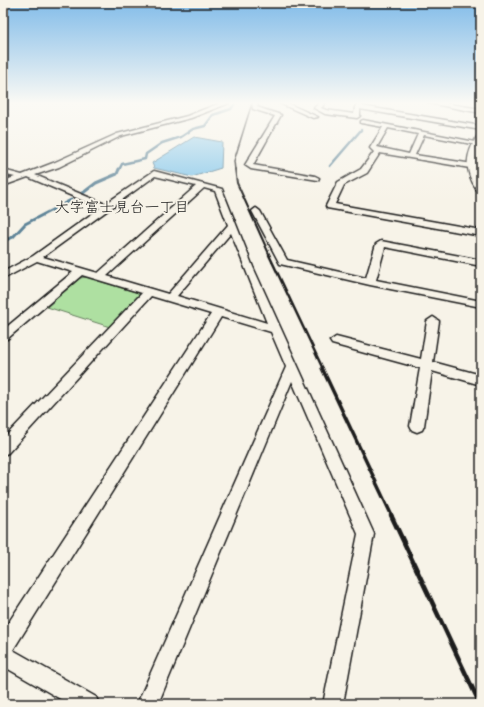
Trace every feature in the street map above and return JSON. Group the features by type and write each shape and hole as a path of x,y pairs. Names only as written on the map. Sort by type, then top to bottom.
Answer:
{"street":[{"path":"3,184 56,165 117,136"},
{"path":"266,136 249,165 251,167 315,178"},
{"path":"380,136 372,148 378,151 470,166"},
{"path":"411,156 421,136"},
{"path":"436,136 478,145 470,160 470,166 481,188"},
{"path":"378,151 364,171 341,184 330,206 481,233"},
{"path":"3,172 25,176 104,207"},
{"path":"3,276 36,258 104,207 154,173 218,189 231,227 366,534 333,704"},
{"path":"100,277 202,185"},
{"path":"256,211 283,262 370,282 481,304"},
{"path":"170,298 231,227"},
{"path":"370,282 380,244 481,263"},
{"path":"36,258 275,329"},
{"path":"3,336 80,271"},
{"path":"3,448 149,292"},
{"path":"3,648 218,312"},
{"path":"417,426 434,321"},
{"path":"336,341 481,380"},
{"path":"147,704 292,367"},
{"path":"3,654 89,704"}],"green space":[{"path":"86,277 139,293 140,296 110,327 47,307 80,278"}],"water":[{"path":"194,137 222,142 221,168 192,177 154,168 152,163"}],"waterway":[{"path":"119,170 122,164 145,159 146,154 162,143 183,136"},
{"path":"330,166 356,136"},
{"path":"83,193 96,183 117,174 119,169"},
{"path":"3,241 13,237 25,224 71,200"}],"railway":[{"path":"235,170 234,161 242,136"},
{"path":"235,169 237,183 270,256"},
{"path":"269,255 323,369"},
{"path":"322,368 392,516"},
{"path":"391,515 480,704"}],"district":[{"name":"大字富士見台一丁目","path":"122,207"}]}
